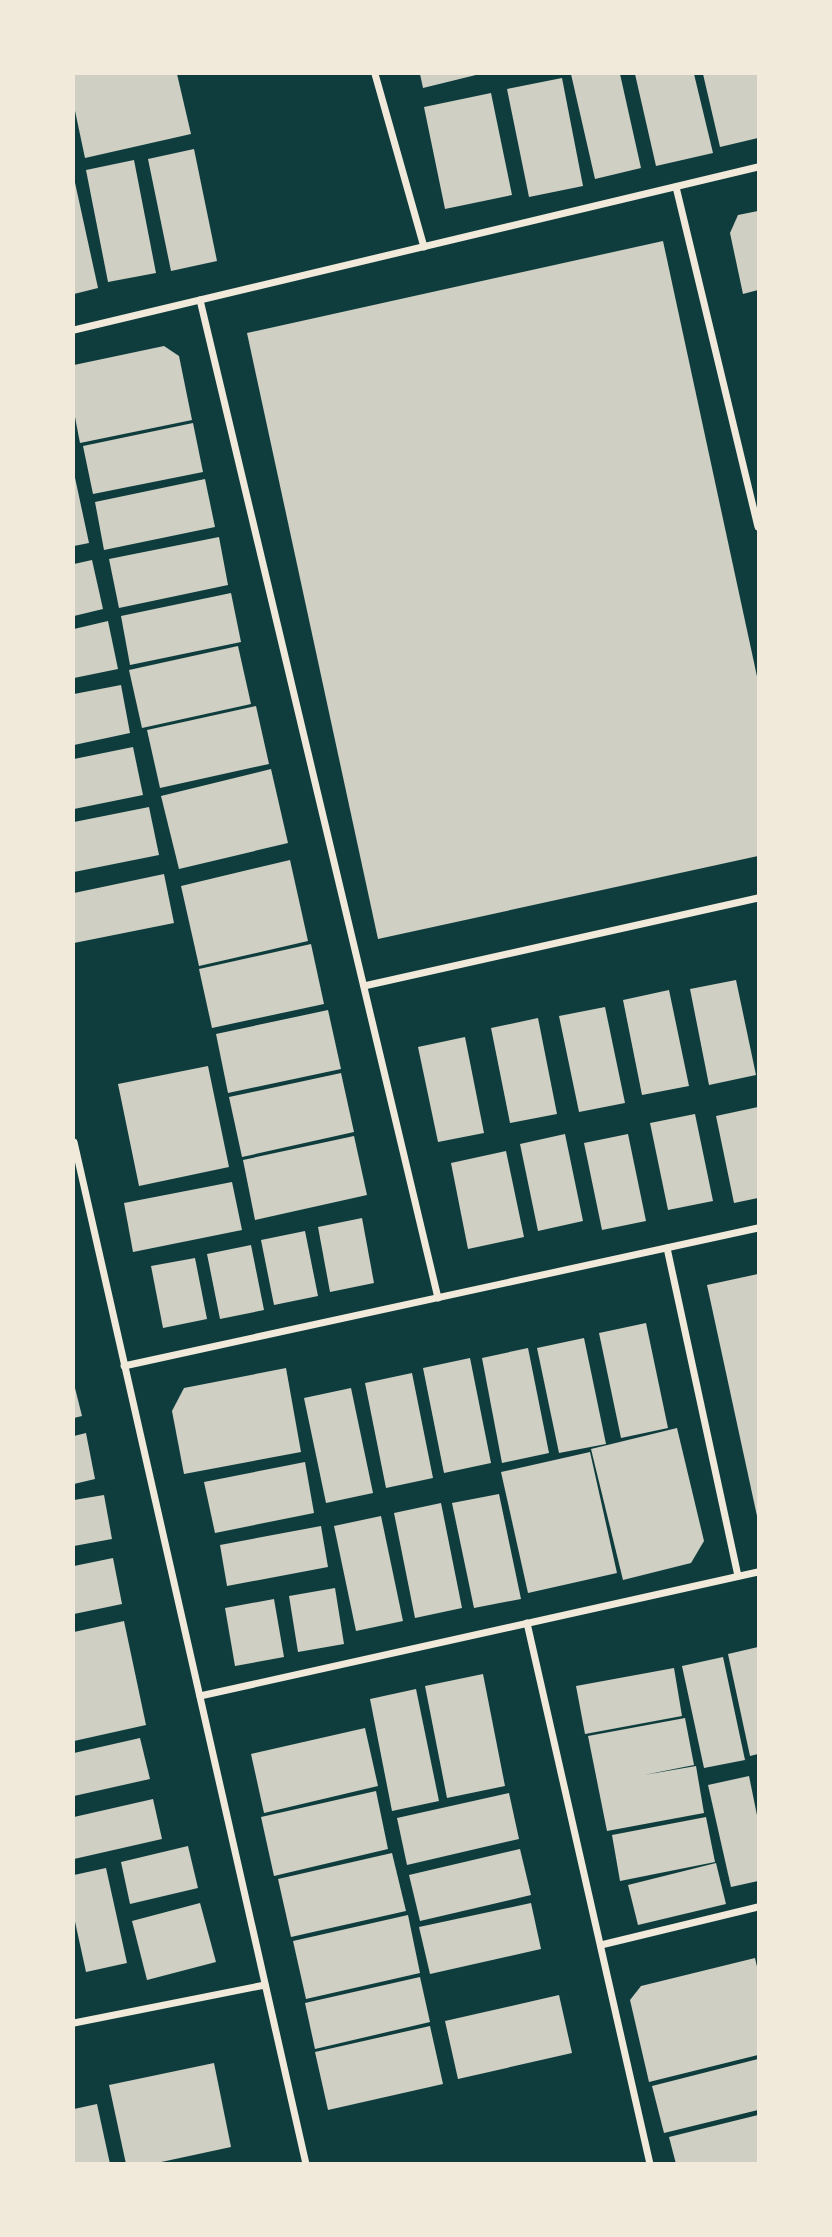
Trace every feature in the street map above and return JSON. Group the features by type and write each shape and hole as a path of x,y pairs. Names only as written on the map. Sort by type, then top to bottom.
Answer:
{"street":[{"path":"375,74 424,247"},
{"path":"74,330 758,167"},
{"path":"676,187 758,527"},
{"path":"200,300 438,1298"},
{"path":"364,986 758,898"},
{"path":"74,1142 77,1174 124,1366 306,2164"},
{"path":"124,1366 758,1228"},
{"path":"667,1248 738,1576"},
{"path":"200,1696 758,1572"},
{"path":"527,1623 650,2164"},
{"path":"601,1945 758,1907"},
{"path":"74,2023 265,1985"}],"building":[{"path":"74,74 177,74 191,134 85,158 74,106"},
{"path":"420,74 480,74 423,88"},
{"path":"571,74 620,74 641,168 595,179"},
{"path":"635,74 694,74 713,153 656,166"},
{"path":"703,74 758,74 758,138 720,147"},
{"path":"562,78 583,186 529,197 507,89"},
{"path":"491,93 512,195 445,209 424,107"},
{"path":"194,149 217,261 171,271 148,159"},
{"path":"134,160 156,273 108,282 86,170"},
{"path":"74,178 98,288 74,294"},
{"path":"758,211 758,290 743,294 730,233 738,215"},
{"path":"663,241 758,681 758,856 378,939 247,333"},
{"path":"164,346 179,356 192,420 80,443 74,412 74,365"},
{"path":"193,423 203,472 93,494 83,446"},
{"path":"74,473 89,543 74,546"},
{"path":"205,479 215,527 104,550 95,502"},
{"path":"219,537 228,585 119,608 109,559"},
{"path":"92,560 103,609 74,616 74,564"},
{"path":"231,593 241,642 130,665 121,616"},
{"path":"108,621 118,669 74,678 74,629"},
{"path":"238,646 251,704 142,728 129,670"},
{"path":"121,685 130,733 74,745 74,694"},
{"path":"256,706 269,764 160,788 147,730"},
{"path":"133,747 143,795 74,809 74,759"},
{"path":"271,769 288,843 179,869 161,796"},
{"path":"149,807 159,855 74,872 74,822"},
{"path":"290,860 308,941 199,966 181,886"},
{"path":"164,874 174,923 74,943 74,893"},
{"path":"311,944 324,1004 212,1028 199,969"},
{"path":"736,980 756,1075 709,1085 690,989"},
{"path":"669,990 689,1086 642,1095 623,1000"},
{"path":"605,1007 625,1103 579,1112 559,1016"},
{"path":"328,1010 341,1069 228,1093 216,1034"},
{"path":"538,1018 557,1114 510,1123 491,1028"},
{"path":"465,1037 484,1133 438,1142 418,1047"},
{"path":"208,1066 229,1167 139,1186 118,1084"},
{"path":"341,1073 354,1132 242,1157 229,1097"},
{"path":"758,1107 758,1198 734,1203 716,1116"},
{"path":"695,1114 713,1201 668,1210 650,1123"},
{"path":"565,1134 583,1221 538,1231 520,1144"},
{"path":"628,1134 646,1221 602,1230 584,1143"},
{"path":"354,1136 367,1195 255,1220 243,1160"},
{"path":"506,1151 524,1237 468,1249 451,1163"},
{"path":"232,1182 242,1230 133,1252 124,1203"},
{"path":"362,1218 374,1283 330,1292 318,1227"},
{"path":"305,1231 318,1296 274,1305 261,1240"},
{"path":"251,1245 264,1310 220,1319 207,1254"},
{"path":"195,1258 207,1319 163,1328 151,1266"},
{"path":"758,1274 758,1516 757,1516 707,1285"},
{"path":"646,1323 668,1428 621,1438 599,1333"},
{"path":"584,1338 606,1444 559,1453 537,1348"},
{"path":"528,1348 549,1453 502,1463 482,1358"},
{"path":"470,1358 491,1463 444,1473 423,1368"},
{"path":"286,1368 301,1452 184,1474 172,1411 184,1388"},
{"path":"412,1373 433,1478 386,1488 365,1383"},
{"path":"74,1384 82,1416 74,1418"},
{"path":"351,1388 373,1493 326,1503 304,1398"},
{"path":"677,1428 704,1541 691,1563 623,1580 591,1449"},
{"path":"86,1433 95,1479 74,1484 74,1436"},
{"path":"590,1452 617,1573 528,1593 501,1472"},
{"path":"305,1462 314,1513 215,1533 204,1482"},
{"path":"499,1494 521,1599 474,1608 452,1503"},
{"path":"104,1495 112,1539 74,1546 74,1500"},
{"path":"441,1503 462,1608 415,1618 394,1513"},
{"path":"381,1516 403,1621 356,1631 334,1526"},
{"path":"321,1526 328,1567 227,1586 220,1545"},
{"path":"113,1558 122,1604 74,1614 74,1566"},
{"path":"335,1588 344,1644 298,1652 289,1596"},
{"path":"274,1599 284,1657 235,1666 225,1608"},
{"path":"124,1621 146,1725 74,1741 74,1632"},
{"path":"758,1647 758,1754 750,1756 728,1654"},
{"path":"723,1657 745,1760 704,1768 682,1666"},
{"path":"674,1668 682,1716 585,1734 576,1686"},
{"path":"483,1674 505,1786 447,1798 425,1686"},
{"path":"416,1689 439,1801 392,1811 370,1699"},
{"path":"685,1718 694,1765 644,1775 696,1766 704,1813 607,1831 588,1736"},
{"path":"365,1728 378,1786 264,1813 251,1754"},
{"path":"140,1738 150,1779 74,1796 74,1753"},
{"path":"749,1776 758,1820 758,1881 731,1887 708,1785"},
{"path":"376,1791 388,1849 274,1876 261,1817"},
{"path":"509,1793 519,1839 407,1865 397,1818"},
{"path":"153,1799 162,1839 74,1859 74,1817"},
{"path":"706,1817 715,1862 620,1881 612,1835"},
{"path":"188,1846 198,1888 130,1904 121,1862"},
{"path":"520,1849 531,1895 420,1921 409,1875"},
{"path":"392,1853 406,1911 291,1937 278,1879"},
{"path":"716,1863 726,1904 638,1925 628,1885"},
{"path":"106,1868 127,1963 86,1972 74,1917 74,1875"},
{"path":"200,1903 216,1962 147,1980 132,1921"},
{"path":"531,1903 541,1949 430,1974 419,1927"},
{"path":"408,1915 420,1973 306,1999 293,1941"},
{"path":"755,1958 758,1971 758,2055 649,2082 630,2000 641,1986"},
{"path":"420,1977 430,2022 315,2049 305,2003"},
{"path":"559,1995 572,2053 458,2079 445,2021"},
{"path":"430,2026 443,2084 328,2110 315,2052"},
{"path":"758,2059 758,2110 664,2133 652,2086"},
{"path":"214,2063 231,2147 152,2164 126,2164 109,2085"},
{"path":"97,2104 110,2164 74,2164 74,2109"},
{"path":"758,2115 758,2164 676,2164 669,2137"}]}
